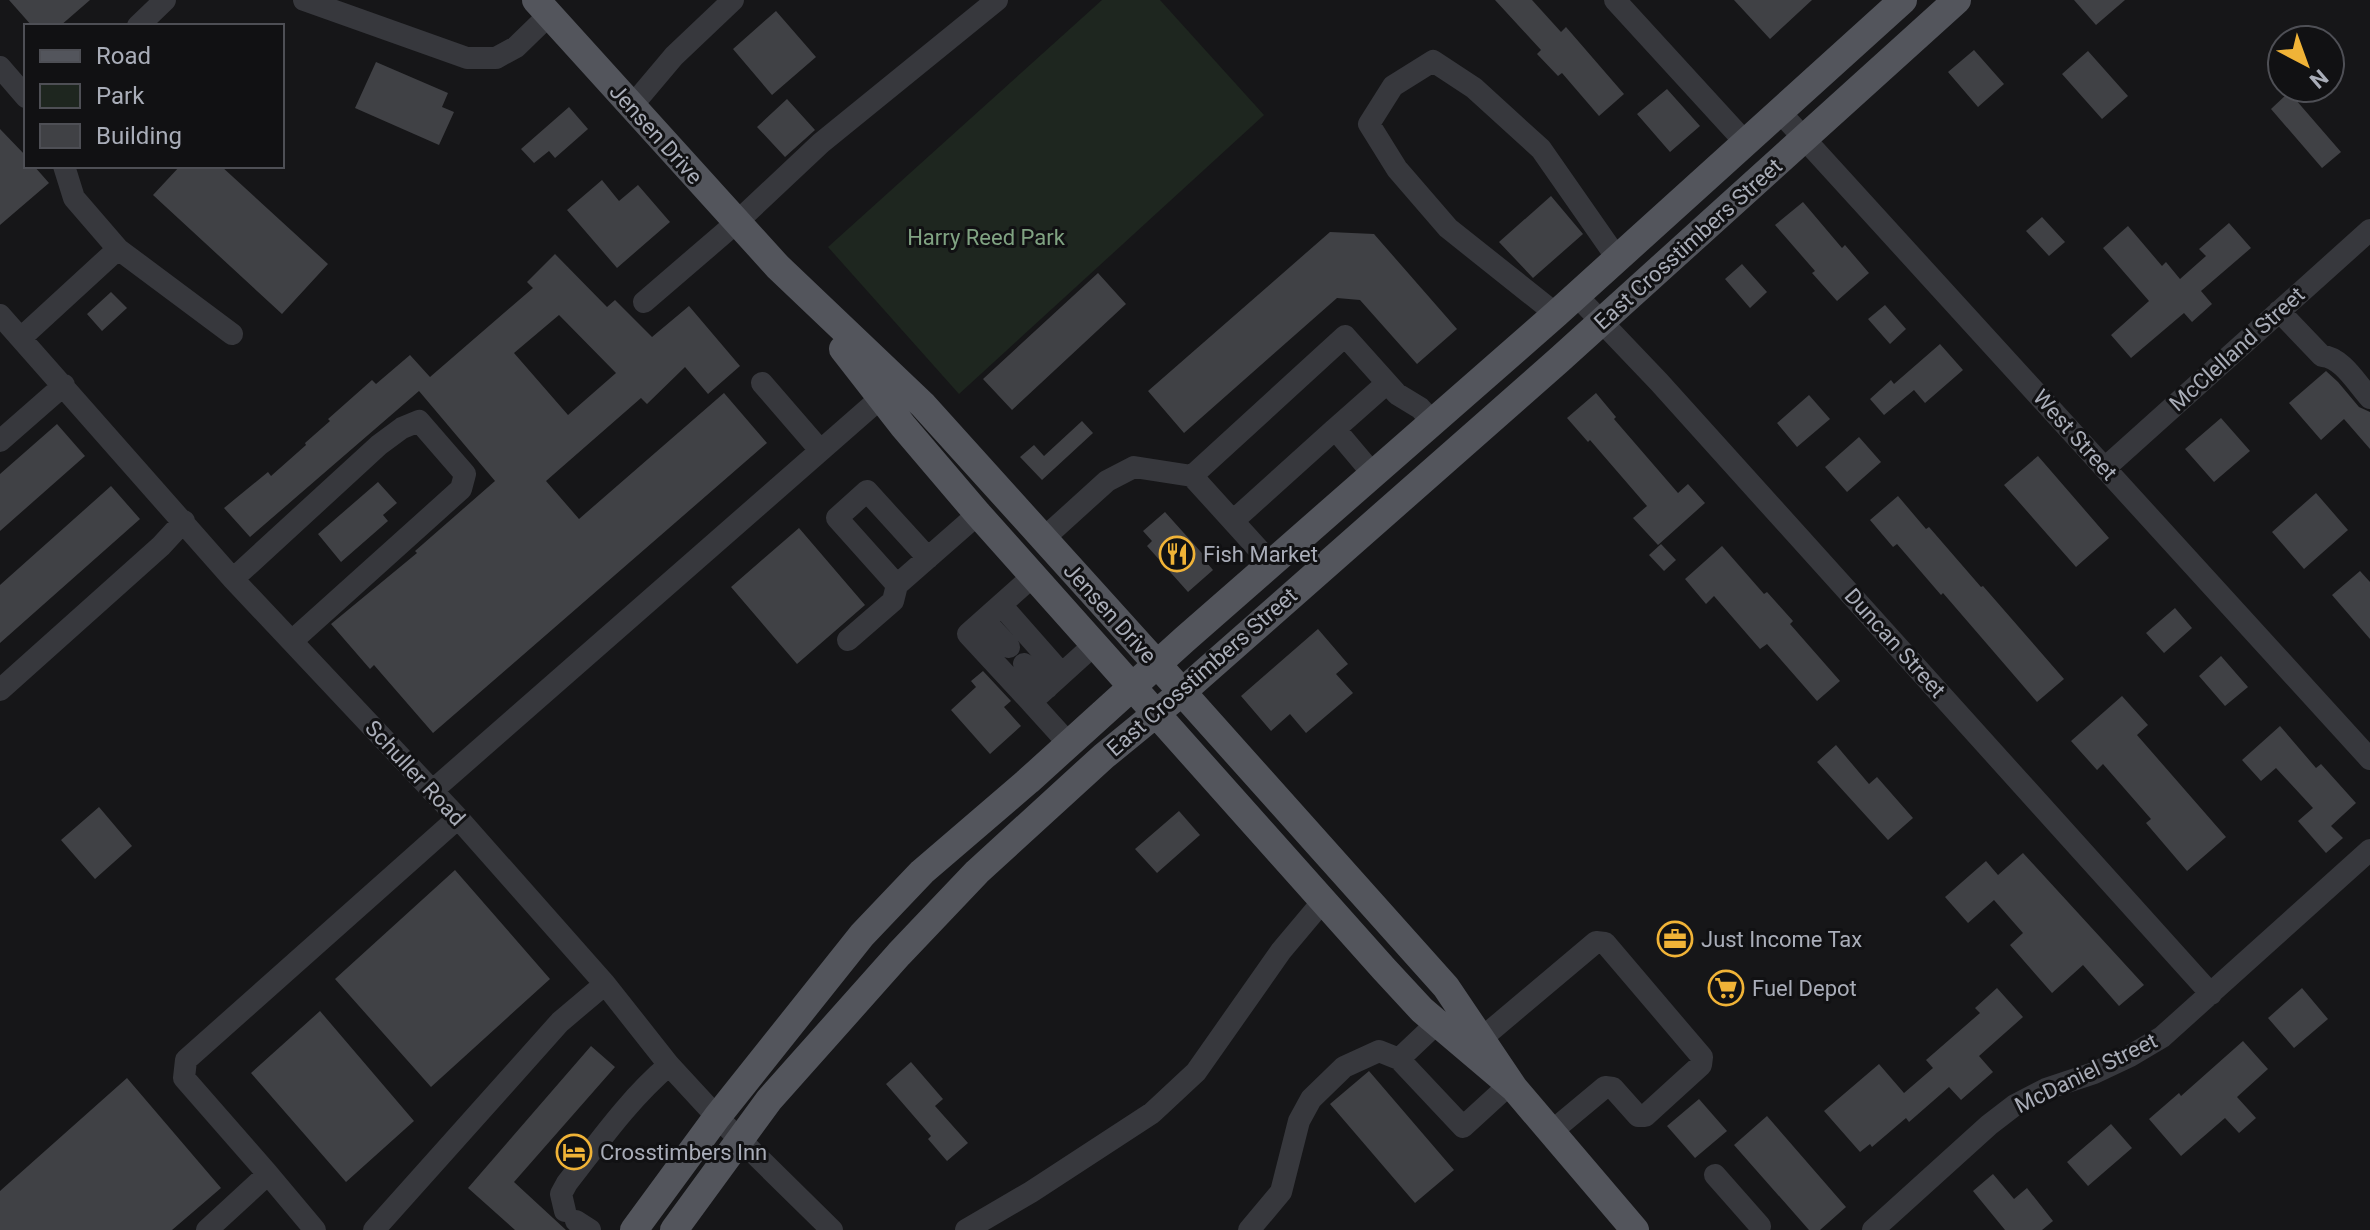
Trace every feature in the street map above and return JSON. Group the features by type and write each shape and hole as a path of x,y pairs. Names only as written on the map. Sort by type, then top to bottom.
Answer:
{"main road":[{"name":"East Crosstimbers Street","path":"634,1230 717,1117 869,928 922,872 1556,314 1903,0"},
{"name":"East Crosstimbers Street","path":"674,1230 778,1090 893,960 977,872 1104,756 1181,693 1457,450 1957,0"},
{"name":"Jensen Drive","path":"543,8 890,390 978,514 1384,969 1422,1010 1512,1086"},
{"name":"Jensen Drive","path":"890,390 923,405 1446,987 1512,1086 1635,1230"},
{"path":"1433,422 1457,450"},
{"path":"869,928 893,960"},
{"path":"1384,969 1410,947"}],"street":[{"path":"140,24 165,0"},
{"path":"304,0 467,58 496,58 516,47 543,8"},
{"path":"631,107 674,56 733,0"},
{"path":"644,302 737,222 821,143 997,0"},
{"path":"1615,0 1745,142"},
{"path":"1556,314 1448,228 1397,169 1369,124 1393,86 1433,61 1474,88 1541,149 1617,258"},
{"path":"0,67 24,95"},
{"name":"West Street","path":"1779,111 2370,759"},
{"path":"65,168 74,198 118,249 232,334"},
{"name":"McClelland Street","path":"2105,468 2370,230"},
{"path":"21,338 118,249"},
{"name":"Duncan Street","path":"1576,295 1659,382 2211,994"},
{"path":"2279,311 2322,356 2331,356 2337,361 2370,398"},
{"name":"Schuller Road","path":"0,315 233,579 458,818 605,984 669,1065 832,1230"},
{"path":"1192,476 1345,336 1397,394 1420,408 1433,422"},
{"path":"762,383 820,450"},
{"path":"1233,521 1387,383"},
{"path":"0,441 64,385"},
{"path":"432,791 890,390"},
{"path":"233,579 379,445 402,428 419,421 427,429 465,474 461,489 292,641"},
{"path":"1335,429 1373,474"},
{"path":"1043,539 1107,481 1134,467 1192,476 1271,563"},
{"path":"897,585 837,518 867,491 928,558"},
{"path":"848,640 893,601 897,585 978,514"},
{"path":"0,690 161,546 184,521"},
{"path":"1033,576 968,634 1047,688"},
{"path":"992,613 1017,656 1047,688"},
{"path":"992,613 1047,688 1069,744"},
{"path":"1047,688 1095,644"},
{"path":"315,1230 184,1078 186,1060 458,818"},
{"name":"McDaniel Street","path":"1873,1230 2015,1105 2046,1089 2094,1073 2162,1037 2370,850"},
{"path":"966,1230 1118,1136 1152,1113 1174,1093 1196,1072 1281,951 1323,901"},
{"path":"1482,1038 1596,942 1605,943 1702,1057 1701,1065 1645,1116 1638,1116 1613,1088 1605,1087 1551,1132"},
{"path":"374,1230 560,1022 605,984"},
{"path":"1399,1059 1437,1023"},
{"path":"1249,1230 1281,1192 1299,1121 1311,1099 1344,1067 1379,1051 1399,1059 1463,1127 1512,1086"},
{"path":"577,1220 561,1194 567,1183 624,1109 648,1082 669,1065"},
{"path":"207,1230 268,1174"},
{"path":"1715,1175 1760,1229"}],"green space":[{"name":"Harry Reed Park","path":"1102,0 1160,0 1264,115 959,394 828,247"}],"building":[{"path":"9,0 90,0 62,24 30,24"},
{"path":"1495,0 1532,0 1561,32 1566,27 1624,94 1599,116 1562,73 1558,76 1537,54 1541,50"},
{"path":"1734,0 1812,0 1770,39"},
{"path":"2074,0 2125,0 2096,25"},
{"path":"776,11 816,57 772,95 733,49"},
{"path":"1974,50 2004,84 1978,107 1948,72"},
{"path":"2088,51 2128,96 2102,119 2062,74"},
{"path":"376,62 448,93 442,107 454,112 439,145 355,108"},
{"path":"1667,89 1700,126 1670,152 1637,114"},
{"path":"787,99 815,130 785,157 757,127"},
{"path":"2276,104 2299,104 2341,152 2322,168 2271,109"},
{"path":"569,107 588,129 555,158 549,151 534,163 521,149"},
{"path":"0,129 24,154 24,168 36,168 49,183 0,225"},
{"path":"178,168 223,168 328,264 282,314 153,195"},
{"path":"602,180 619,201 638,185 670,222 617,268 567,210"},
{"path":"1551,196 1583,234 1533,278 1499,242"},
{"path":"1803,202 1842,248 1845,245 1869,273 1837,301 1775,225"},
{"path":"2042,217 2065,242 2049,256 2026,231"},
{"path":"2229,223 2251,248 2201,291 2212,304 2192,322 2184,313 2131,358 2111,335 2149,301 2103,248 2128,226 2162,266 2166,262 2180,279 2206,256 2199,249"},
{"path":"1330,232 1374,234 1457,329 1417,364 1360,300 1337,298 1184,433 1148,391"},
{"path":"555,254 607,307 615,300 652,337 689,306 740,366 708,394 685,367 647,404 641,398 546,481 579,519 724,393 767,443 433,733 374,665 370,669 331,624 417,553 415,551 495,481 419,391 250,537 224,508 268,472 271,476 372,380 376,384 410,355 430,377 533,288 527,282","holes":["559,315 616,373 568,415 514,353"]},
{"path":"1742,264 1767,292 1750,308 1725,279"},
{"path":"1098,273 1126,304 1012,410 983,379"},
{"path":"111,292 127,308 102,331 87,314"},
{"path":"1885,305 1906,329 1890,344 1868,319"},
{"path":"1940,344 1963,370 1925,403 1914,390 1884,415 1870,399 1891,380 1894,384"},
{"path":"2326,371 2359,407 2370,412 2370,449 2344,419 2321,440 2289,403"},
{"path":"1596,393 1616,417 1614,419 1678,493 1688,484 1705,503 1658,545 1633,518 1647,506 1567,418"},
{"path":"1809,395 1830,419 1797,447 1777,423"},
{"path":"2221,418 2250,451 2214,482 2185,449"},
{"path":"1082,421 1093,433 1042,480 1020,457 1034,445 1044,456"},
{"path":"57,424 85,456 0,531 0,474"},
{"path":"1859,437 1881,462 1847,492 1825,467"},
{"path":"2038,456 2109,538 2076,567 2004,485"},
{"path":"378,482 397,503 383,515 388,521 341,562 318,534"},
{"path":"111,486 140,519 0,643 0,585"},
{"path":"2316,493 2348,530 2304,569 2272,532"},
{"path":"1898,496 1983,586 2064,679 2037,702 1943,593 1941,595 1897,544 1893,547 1870,520"},
{"name":"Fish Market","path":"1165,512 1209,561 1207,563 1213,570 1188,592 1147,546 1152,541 1143,531"},
{"path":"799,528 865,605 797,664 731,587"},
{"path":"1661,544 1676,560 1664,571 1649,555"},
{"path":"1722,546 1764,594 1767,592 1793,621 1790,624 1840,681 1817,701 1767,644 1760,649 1714,596 1706,604 1685,579"},
{"path":"2360,571 2370,582 2370,639 2332,595"},
{"path":"2175,608 2192,628 2164,653 2146,633"},
{"path":"1318,629 1348,664 1336,674 1353,693 1306,733 1290,714 1271,731 1241,696"},
{"path":"2221,656 2248,687 2225,706 2199,676"},
{"path":"983,671 1011,701 1004,707 1021,726 990,754 951,710 976,687 971,681"},
{"path":"2122,696 2148,725 2137,735 2226,837 2187,871 2146,823 2151,819 2103,764 2097,770 2071,741"},
{"path":"2280,726 2316,768 2321,764 2356,803 2331,826 2343,838 2326,853 2298,821 2313,808 2276,768 2261,781 2242,760"},
{"path":"1836,745 1869,784 1877,777 1913,818 1888,840 1817,762"},
{"path":"99,807 132,846 95,879 61,840"},
{"path":"1179,811 1200,835 1157,873 1135,849"},
{"path":"2023,853 2144,985 2119,1006 2083,965 2052,993 2010,945 2023,933 1994,900 1968,923 1945,897 1986,861 1998,875"},
{"path":"455,870 550,979 431,1087 335,979"},
{"path":"1997,988 2023,1017 1979,1056 1993,1072 1961,1100 1949,1087 1909,1122 1906,1118 1872,1147 1870,1144 1860,1152 1824,1111 1879,1064 1904,1093 1933,1068 1926,1060 1980,1013 1975,1008"},
{"path":"2302,988 2328,1019 2294,1048 2268,1018"},
{"path":"320,1011 414,1121 346,1182 251,1073"},
{"path":"2243,1041 2268,1069 2237,1097 2256,1118 2239,1133 2225,1118 2181,1156 2149,1119 2179,1093 2181,1096"},
{"path":"591,1046 615,1067 514,1182 566,1230 515,1230 468,1188"},
{"path":"911,1062 943,1099 935,1106 968,1143 947,1161 928,1139 931,1136 886,1084"},
{"path":"1369,1071 1454,1170 1415,1203 1330,1104"},
{"path":"127,1078 221,1188 172,1230 0,1230 0,1191"},
{"path":"1699,1099 1727,1131 1695,1158 1667,1126"},
{"path":"1767,1116 1846,1207 1820,1230 1809,1230 1734,1145"},
{"path":"2111,1124 2132,1148 2088,1186 2067,1162"},
{"path":"1993,1174 2014,1199 2027,1188 2053,1221 2042,1230 2005,1230 1973,1191"}],"place":[{"name":"Fish Market","path":"1177,554"},
{"name":"Just Income Tax","path":"1675,939"},
{"name":"Fuel Depot","path":"1726,988"},
{"name":"Crosstimbers Inn","path":"574,1152"}]}
